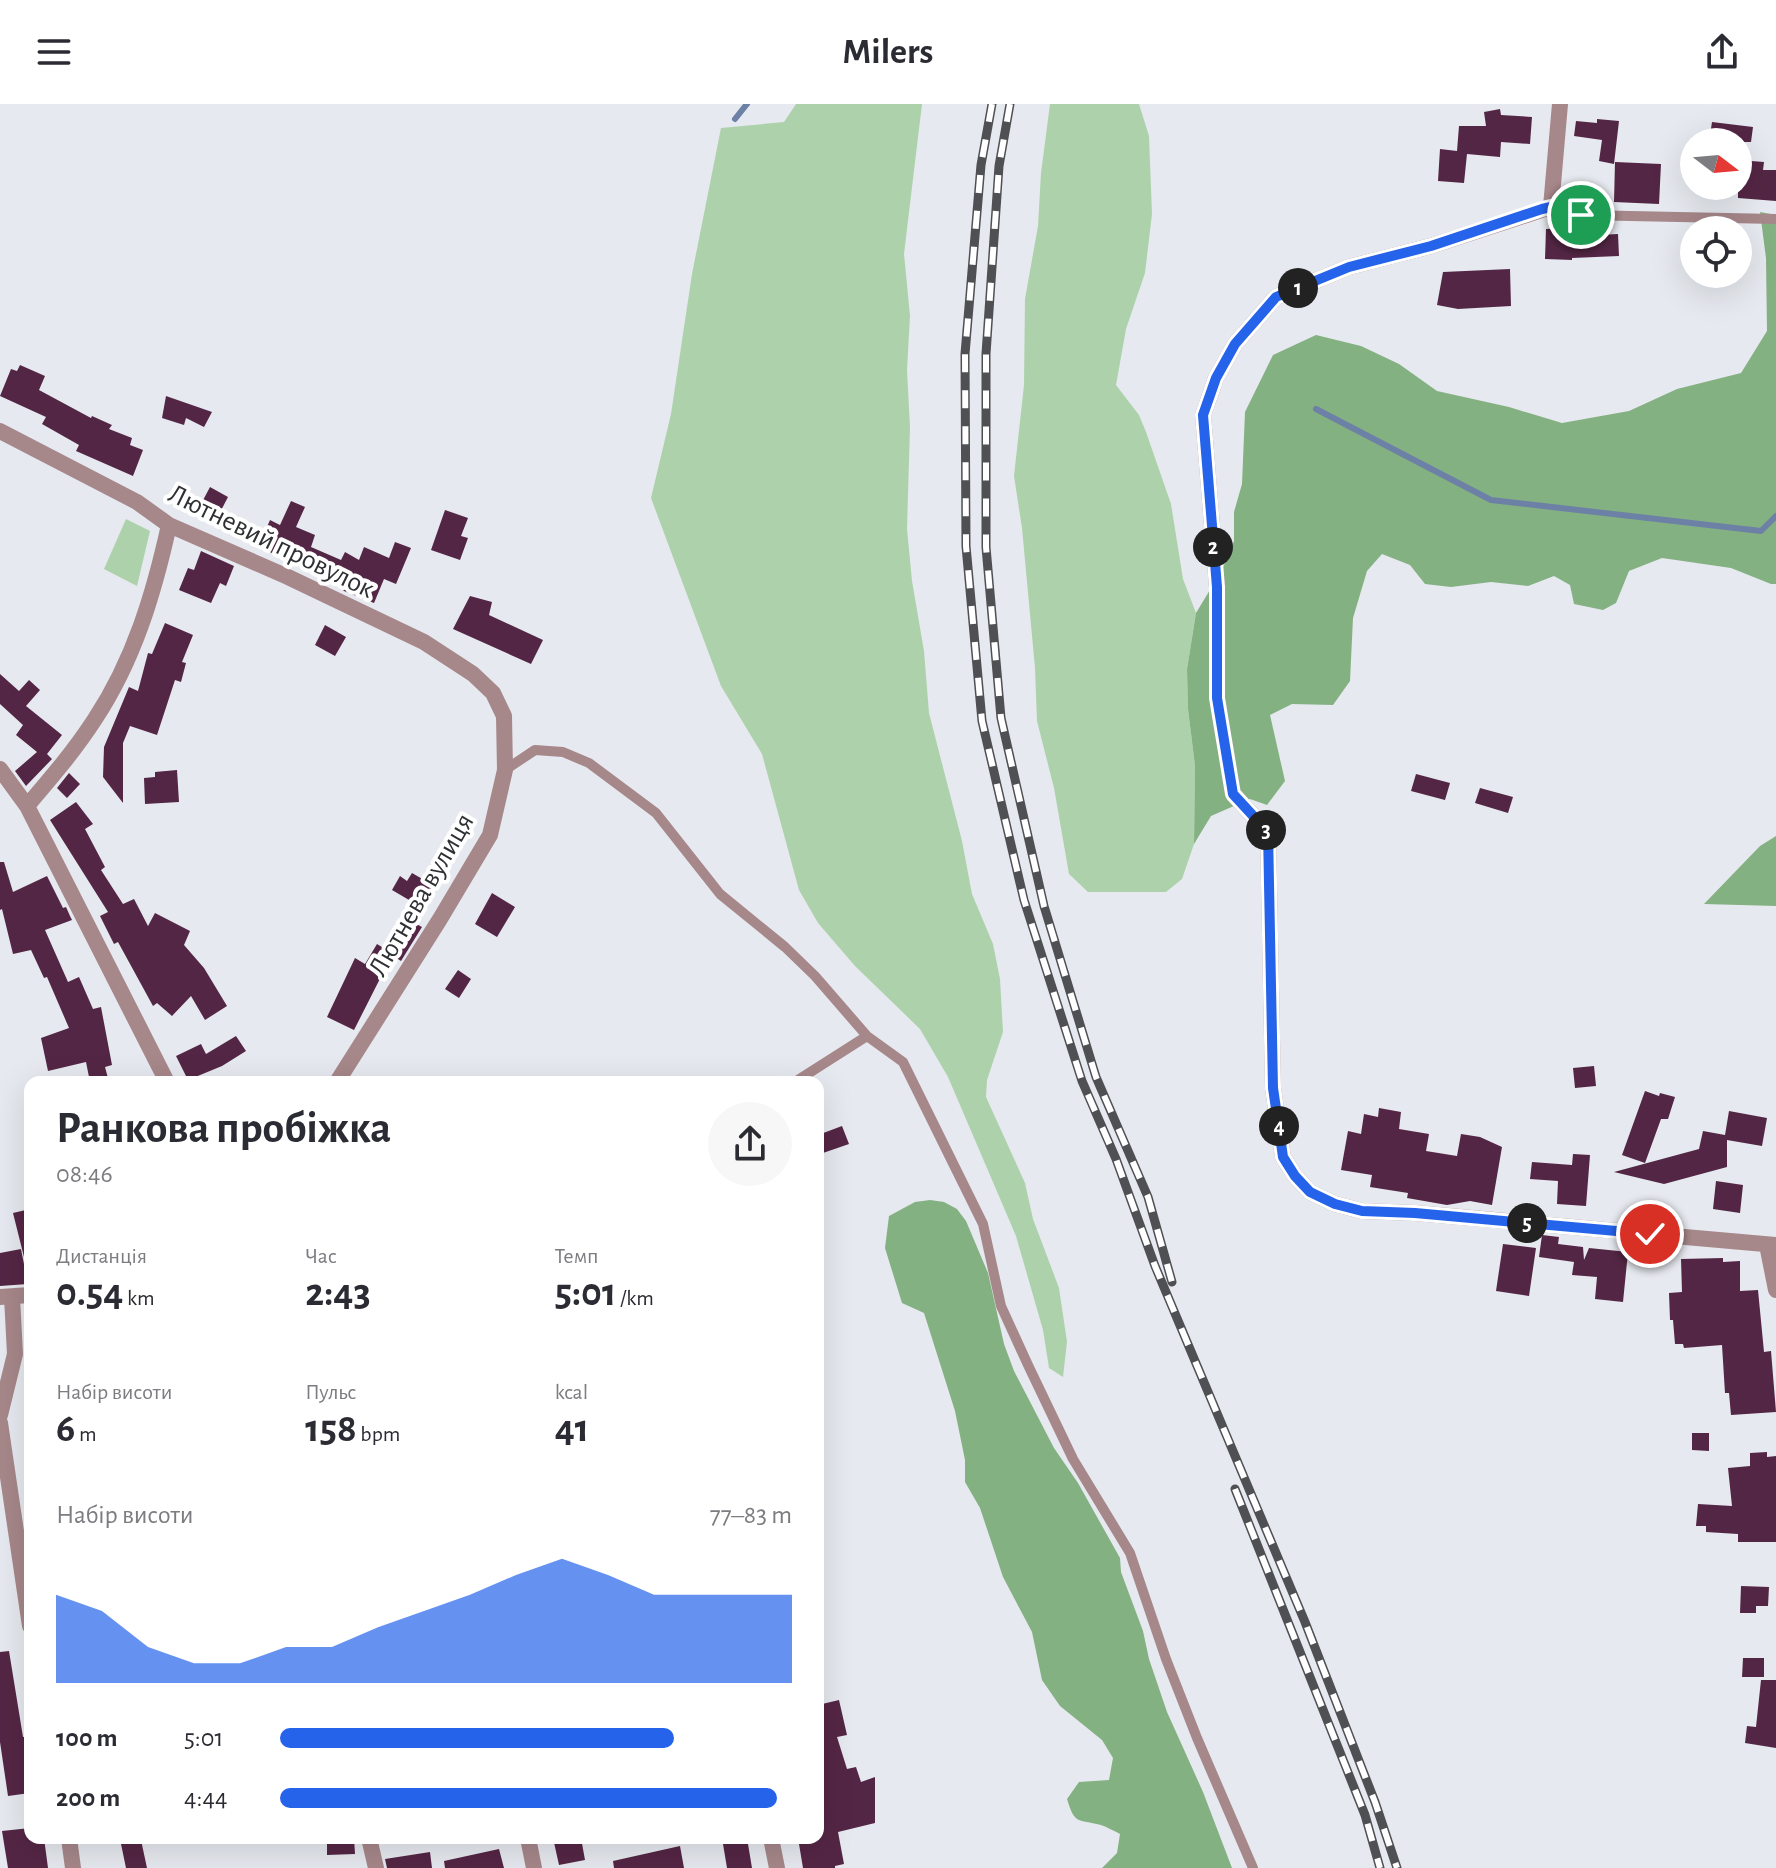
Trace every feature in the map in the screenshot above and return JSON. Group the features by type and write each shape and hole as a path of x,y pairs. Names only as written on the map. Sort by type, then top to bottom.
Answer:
{"street":[{"path":"1560,104 1551,207 1431,246 1349,267 1276,297 1235,344 1216,378 1203,415 1217,587 1217,698 1233,794 1268,832 1273,1088 1283,1157 1310,1192 1335,1204 1362,1211 1771,1245 1776,1290"},
{"name":"Лютневий провулок","path":"0,431 137,502 169,525 424,642 473,674 493,693 504,716"},
{"path":"27,806 96,719 125,663 146,614 169,525"},
{"name":"Лютнева вулиця","path":"341,1076 490,835 505,770 504,716"},
{"path":"0,769 27,806 164,1076"},
{"path":"0,1415 15,1354 6,1297"},
{"path":"0,1423 24,1585"},
{"path":"70,1844 73,1868"},
{"path":"370,1844 376,1868"},
{"path":"529,1844 534,1868"},
{"path":"772,1844 777,1868"}],"lane":[{"path":"1551,207 1581,215 1776,219"},
{"path":"505,770 535,750 563,752 589,763 656,813 720,894 785,947 815,976 867,1036 903,1062 983,1224 1001,1306 1073,1459 1130,1553 1191,1725 1253,1868"},
{"path":"804,1076 867,1036"}],"green space":[{"path":"796,104 922,104 904,254 910,316 907,529 912,581 924,651 929,713 962,841 972,894 993,944 1000,979 1003,1032 987,1080 986,1097 1025,1183 1033,1219 1059,1288 1067,1342 1063,1377 1049,1368 1043,1330 1016,1236 948,1077 920,1029 855,966 818,923 799,890 762,754 721,686 651,498 671,414 692,274 721,128 784,122"},
{"path":"1050,104 1139,104 1149,136 1152,214 1145,273 1126,329 1116,385 1139,415 1146,432 1171,504 1183,579 1196,613 1187,669 1195,766 1194,844 1182,879 1166,892 1088,892 1069,874 1054,788 1037,721 1022,528 1014,476 1024,385 1025,299 1038,226"},
{"path":"1760,212 1776,215 1776,584 1731,568 1662,558 1629,571 1616,603 1603,610 1574,604 1570,585 1554,576 1528,586 1491,582 1451,587 1425,584 1410,565 1382,554 1367,571 1353,618 1350,681 1333,705 1292,704 1270,715 1285,781 1267,805 1250,799 1211,816 1194,844 1195,766 1187,669 1196,613 1222,570 1234,541 1234,512 1242,484 1245,412 1273,355 1316,335 1361,346 1399,364 1437,391 1562,423 1629,411 1677,389 1741,373 1767,331 1766,258"},
{"path":"126,519 150,531 137,586 104,569"},
{"path":"1776,836 1776,906 1704,904 1760,846"},
{"path":"915,1202 944,1202 957,1209 966,1221 988,1273 1004,1344 1014,1371 1054,1448 1078,1483 1120,1558 1121,1572 1143,1631 1167,1712 1203,1792 1232,1868 1102,1868 1117,1853 1120,1834 1101,1825 1078,1820 1072,1813 1067,1799 1079,1782 1109,1780 1113,1758 1102,1740 1060,1706 1042,1680 1032,1632 1003,1577 980,1508 965,1482 965,1460 955,1411 924,1313 902,1303 885,1248 889,1216"}],"building":[{"path":"1500,109 1501,115 1532,117 1530,144 1501,142 1500,157 1467,154 1464,183 1438,181 1440,149 1457,151 1459,126 1486,126 1484,112"},
{"path":"1597,119 1619,121 1614,164 1599,161 1602,140 1574,136 1576,121 1597,123"},
{"path":"1712,122 1753,127 1752,134 1752,128 1711,128"},
{"path":"1752,161 1764,162 1763,170 1776,170 1776,201 1752,199"},
{"path":"1615,162 1661,164 1659,204 1614,202"},
{"path":"1562,228 1563,237 1618,234 1619,256 1545,259 1546,229"},
{"path":"1510,269 1511,306 1458,309 1437,305 1443,272"},
{"path":"20,365 45,376 39,390 91,418 112,425 109,429 132,438 130,445 143,450 133,476 76,451 79,445 42,424 46,417 0,396 11,369 17,371"},
{"path":"166,396 212,412 204,427 186,418 184,425 162,418"},
{"path":"210,487 228,497 215,522 201,514 205,506 201,504"},
{"path":"291,501 305,507 296,527 315,535 311,547 341,560 345,552 359,560 364,547 389,558 395,542 411,548 396,584 384,579 374,603 263,549 268,538 263,536 270,520 280,525"},
{"path":"445,510 468,518 461,536 468,538 460,560 431,550"},
{"path":"201,551 234,566 226,586 220,583 211,603 179,590 188,568 194,570"},
{"path":"470,596 492,602 489,615 543,640 531,664 453,629"},
{"path":"165,623 193,635 182,662 186,663 181,682 175,680 157,735 130,726 123,743 123,803 103,777 104,747 129,687 138,691 148,653 152,654"},
{"path":"325,625 346,637 335,656 315,645"},
{"path":"0,674 19,691 29,680 40,690 26,706 62,735 47,754 52,759 26,786 15,771 37,752 16,735 23,725 0,704"},
{"path":"177,770 179,802 145,804 144,778 155,777 155,772"},
{"path":"69,773 80,784 67,798 57,788"},
{"path":"1416,774 1450,783 1445,800 1411,791"},
{"path":"1480,788 1513,797 1508,813 1475,803"},
{"path":"76,802 93,824 85,829 105,867 101,870 123,904 134,899 148,926 155,913 190,931 184,945 204,968 227,1006 205,1020 191,996 172,1016 157,1003 153,1006 100,916 108,912 50,820"},
{"path":"0,862 4,862 13,892 47,876 72,920 45,930 68,982 79,977 93,1009 101,1007 112,1065 105,1067 107,1076 89,1076 86,1062 48,1071 41,1038 69,1028 47,977 44,978 31,950 13,954 0,910"},
{"path":"412,873 433,885 421,907 392,890 400,876 407,881"},
{"path":"492,893 515,907 497,937 475,924"},
{"path":"409,920 422,927 401,961 392,955 354,1030 327,1017 355,958 365,964 377,944 390,952"},
{"path":"458,970 471,979 459,998 445,989"},
{"path":"236,1036 246,1051 198,1076 186,1076 176,1056 201,1044 206,1054"},
{"path":"1594,1066 1596,1086 1575,1088 1573,1068"},
{"path":"1645,1091 1675,1097 1668,1119 1661,1119 1645,1163 1622,1155"},
{"path":"1379,1108 1401,1112 1399,1129 1429,1134 1426,1151 1457,1156 1461,1134 1480,1137 1502,1147 1492,1205 1470,1201 1447,1205 1407,1198 1408,1193 1370,1187 1372,1175 1341,1170 1348,1131 1361,1134 1364,1114 1378,1117"},
{"path":"1729,1111 1767,1118 1762,1146 1727,1140 1727,1167 1664,1184 1614,1172 1699,1149 1703,1131 1725,1135"},
{"path":"842,1126 849,1144 824,1153 824,1133"},
{"path":"1573,1154 1590,1155 1586,1206 1557,1204 1558,1181 1530,1179 1532,1162 1572,1165"},
{"path":"1716,1181 1743,1185 1740,1213 1713,1209"},
{"path":"24,1210 24,1257 13,1213"},
{"path":"1542,1235 1559,1237 1558,1244 1583,1247 1584,1260 1589,1248 1628,1252 1623,1302 1595,1299 1597,1277 1572,1275 1574,1262 1539,1257"},
{"path":"1503,1244 1536,1248 1529,1296 1496,1291"},
{"path":"21,1249 24,1284 0,1286 0,1253"},
{"path":"1723,1258 1723,1262 1740,1261 1740,1291 1758,1290 1764,1352 1771,1351 1776,1412 1731,1415 1729,1393 1725,1393 1722,1345 1684,1348 1683,1344 1675,1344 1669,1293 1682,1292 1681,1259"},
{"path":"1692,1433 1709,1433 1709,1451 1692,1450"},
{"path":"1767,1452 1767,1457 1776,1456 1776,1542 1738,1542 1738,1534 1706,1532 1706,1526 1696,1526 1698,1504 1732,1506 1728,1468 1750,1466 1750,1453"},
{"path":"1741,1586 1769,1587 1768,1606 1756,1606 1756,1613 1740,1613"},
{"path":"9,1651 24,1737 24,1794 8,1796 0,1742 0,1652"},
{"path":"1743,1658 1764,1658 1764,1677 1742,1677"},
{"path":"1761,1680 1776,1680 1776,1748 1745,1743 1747,1726 1756,1727"},
{"path":"839,1700 847,1735 837,1737 847,1769 856,1767 861,1782 875,1777 875,1823 838,1832 844,1864 835,1868 803,1868 799,1844 824,1844 824,1704"},
{"path":"24,1829 24,1844 45,1844 48,1868 8,1868 2,1831"},
{"path":"121,1844 142,1844 147,1868 126,1868"},
{"path":"327,1844 354,1844 355,1854 327,1855"},
{"path":"554,1844 582,1844 585,1860 559,1865"},
{"path":"723,1844 748,1844 752,1868 727,1868"},
{"path":"680,1846 684,1868 614,1868 613,1861"},
{"path":"499,1849 504,1868 445,1868 444,1861"},
{"path":"430,1852 432,1868 387,1868 385,1859"}],"waterway":[{"path":"735,119 747,104"},
{"path":"1316,409 1491,500 1761,531 1776,516"}],"railway":[{"path":"992,104 981,165 965,354 966,546 982,721 1024,900 1082,1081 1116,1159 1155,1266 1305,1622 1375,1802 1397,1868"},
{"path":"1010,104 999,166 986,354 986,547 1001,718 1044,906 1096,1077 1148,1197 1172,1282"},
{"path":"1235,1489 1365,1815 1380,1868"}],"route":[{"path":"1581,215 1551,207 1431,246 1349,267 1276,297 1235,344 1216,378 1203,415 1217,587 1217,698 1233,794 1268,832 1273,1088 1283,1157 1295,1176 1310,1192 1335,1204 1362,1211 1650,1234"}]}
